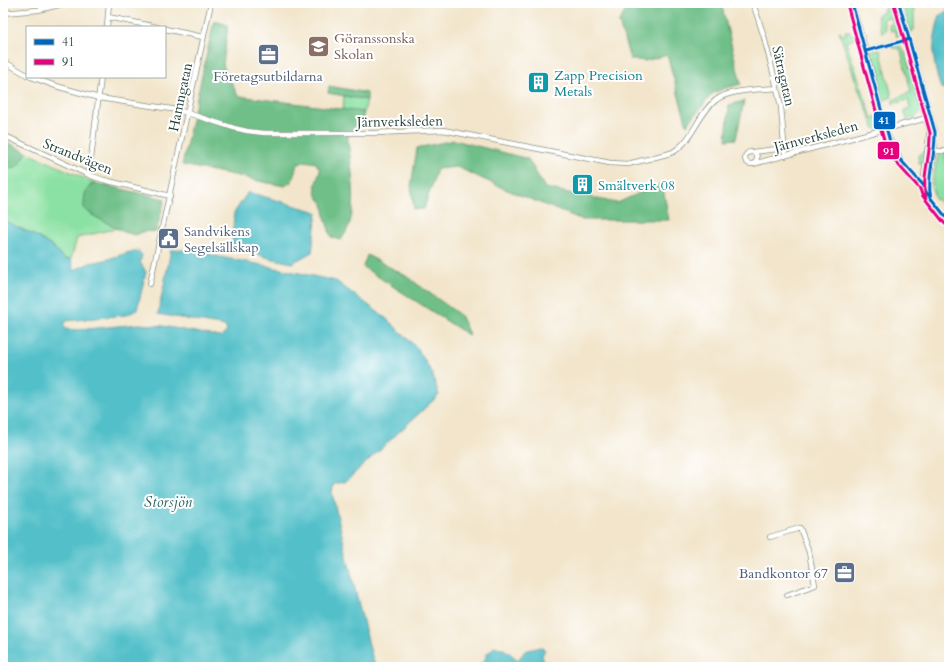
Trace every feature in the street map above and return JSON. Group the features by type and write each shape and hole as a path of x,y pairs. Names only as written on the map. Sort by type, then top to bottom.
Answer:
{"street":[{"path":"3,13 38,10 66,3"},
{"path":"107,26 109,3"},
{"name":"Hamngatan","path":"150,284 211,3"},
{"name":"Sätragatan","path":"752,3 762,31 777,88 781,107 785,156"},
{"path":"852,3 885,126"},
{"path":"895,3 907,40 928,117 936,138 929,182 930,197"},
{"path":"899,3 907,40"},
{"path":"108,16 153,26"},
{"path":"166,29 204,37"},
{"path":"866,51 907,40"},
{"path":"3,61 26,74"},
{"name":"Järnverksleden","path":"34,78 99,98 188,112 221,124 247,131 264,133 375,133 442,130 610,164 628,164 672,152 681,146 699,120 717,99 740,92 777,88"},
{"path":"89,175 101,78"},
{"path":"924,186 929,136 928,117"},
{"name":"Järnverksleden","path":"753,164 928,117"},
{"path":"886,132 898,157 924,186 926,192 949,221"},
{"name":"Strandvägen","path":"3,135 89,175 170,196"},
{"name":"Järnverksleden","path":"753,152 785,148"},
{"path":"928,151 949,151"},
{"path":"753,152 746,154 744,159 748,164 753,164"},
{"name":"Järnverksleden","path":"753,152 757,157 753,164"},
{"path":"770,537 800,528 809,552 815,585 786,595"}],"green space":[{"path":"630,3 721,3 741,84 713,93 687,125 667,55 645,61 630,59 619,22"},
{"path":"886,3 893,3 900,32 897,37 895,30 891,31 889,25 893,24 891,17 883,19 886,30 882,33 877,17 879,16 878,14 884,12 883,9 887,8"},
{"path":"902,3 914,3 914,30 911,32"},
{"path":"214,21 228,25 223,65 238,96 364,112 362,120 352,130 348,137 353,189 353,210 347,231 341,240 331,237 325,217 323,203 317,195 316,188 320,170 316,163 305,161 297,165 292,181 285,186 182,165"},
{"path":"839,31 843,35 846,34 845,31 848,31 860,37 846,42 872,118 882,115 885,126 875,129 874,127 858,88"},
{"path":"898,42 900,47 905,52 920,107 920,112 915,117 907,120 904,110 910,108 908,100 893,104 893,100 911,92 901,51 898,48 893,48 892,44"},
{"path":"880,49 892,97 881,101 869,52"},
{"path":"329,86 367,93 367,100 328,93"},
{"path":"344,96 367,100 364,112 343,110"},
{"path":"744,101 736,139 726,140 729,105"},
{"path":"933,125 935,132 929,187 926,192 926,163 919,163 918,156 925,151 928,151 928,126"},
{"path":"3,140 26,152 25,156 16,167 3,169"},
{"path":"454,140 528,159 545,188 617,203 662,183 669,220 583,220 507,190 457,167 437,169 424,209 414,209 411,186 417,148"},
{"path":"939,151 946,151 946,160 949,159 949,213 937,199 935,200 932,184"},
{"path":"26,152 95,183 91,184 84,209 117,228 77,238 71,259 64,259 53,247 36,236 3,220 3,169 16,167 25,156"},
{"path":"95,183 165,199 156,232 145,231 135,235 124,232 84,209 87,190"},
{"path":"367,255 406,276 460,315 470,336 363,267"}],"water":[{"path":"949,10 949,91 941,88 934,60 934,43 940,15"},
{"path":"248,192 317,212 312,252 292,263 269,258 232,245 234,213"},
{"name":"Storsjön","path":"3,220 36,236 53,247 64,259 71,259 74,270 90,263 130,252 138,251 142,255 140,262 146,272 137,310 126,315 66,321 63,325 66,329 76,330 139,324 163,326 221,337 227,331 225,326 158,314 171,250 195,250 220,257 336,281 387,319 418,349 432,373 439,395 345,482 334,484 332,493 371,653 376,667 3,667"},
{"path":"494,647 504,649 518,660 525,651 540,647 545,650 542,655 545,667 478,667 486,658 486,655"}],"transit line":[{"name":"41","path":"852,3 890,142 898,157 924,186 926,192 949,221"},
{"name":"41","path":"899,3 935,132 930,174 931,199"},
{"name":"91","path":"847,4 885,144 894,160 920,189 922,195 945,224"},
{"name":"91","path":"894,4 930,133 925,175 926,200"},
{"name":"41","path":"866,51 910,39"}],"place":[{"name":"Göranssonska Skolan","path":"318,46"},
{"name":"Företagsutbildarna","path":"268,54"},
{"name":"Zapp Precision Metals","path":"538,83"},
{"name":"Smältverk 08","path":"582,185"},
{"name":"Sandvikens Segelsällskap","path":"168,239"},
{"name":"Bandkontor 67","path":"844,573"}]}
